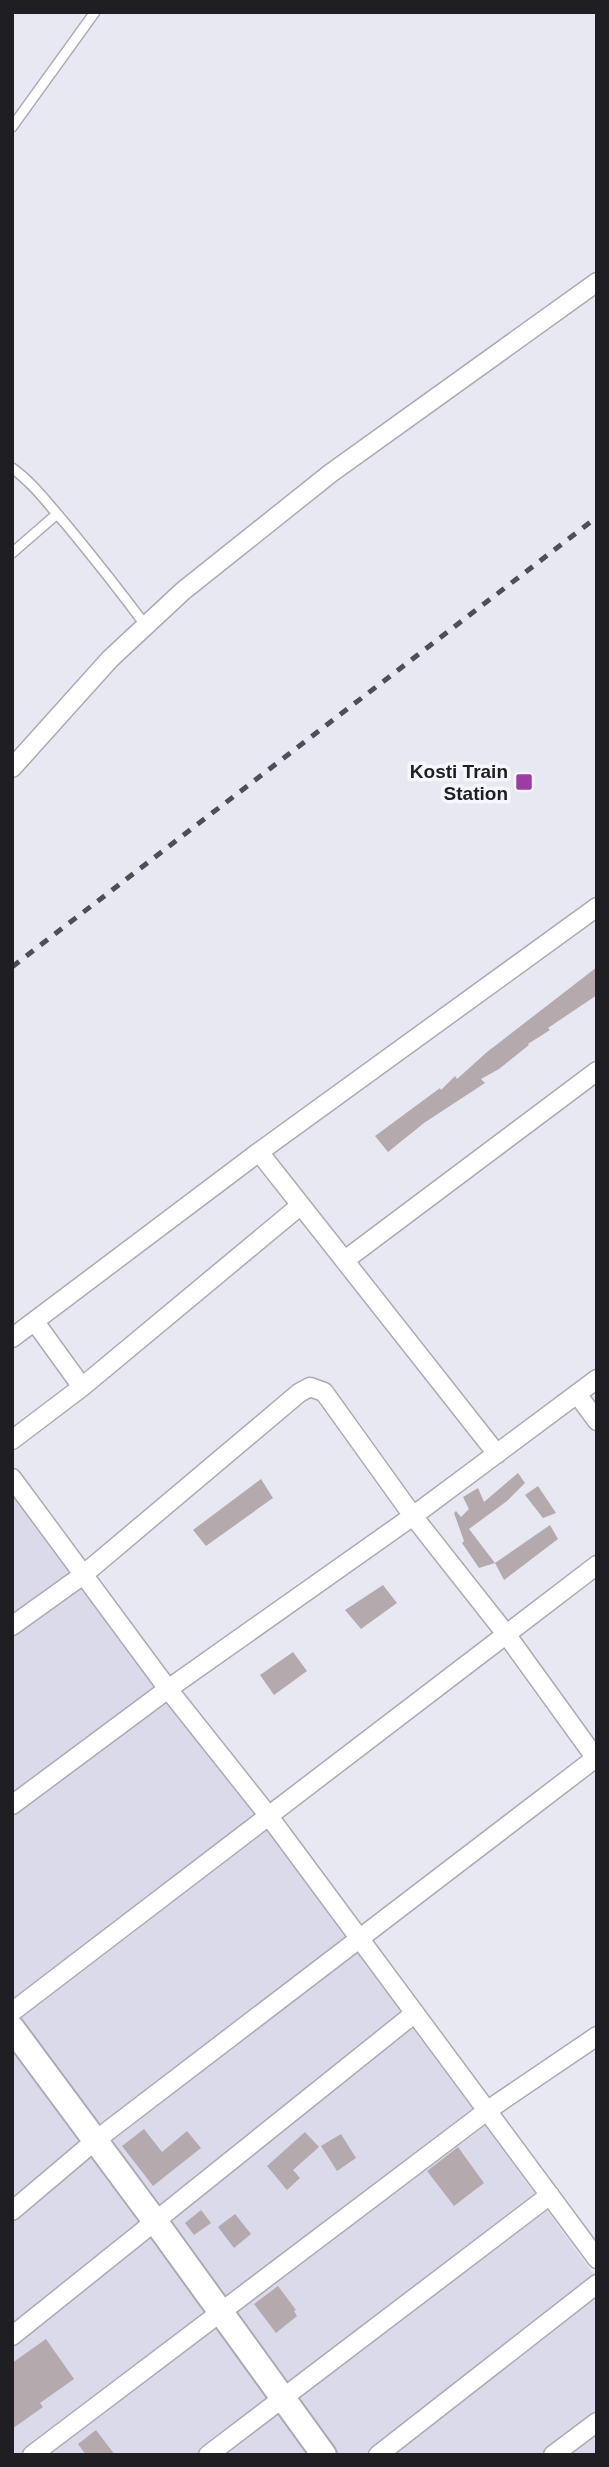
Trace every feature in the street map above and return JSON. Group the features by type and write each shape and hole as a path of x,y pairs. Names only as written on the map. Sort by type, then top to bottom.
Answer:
{"street":[{"path":"12,768 110,659 183,592 331,473 597,282"},
{"path":"12,1338 259,1152 597,907"},
{"path":"345,1260 597,1071"},
{"path":"259,1152 497,1454"},
{"path":"12,1440 82,1387 301,1205"},
{"path":"35,1322 82,1387"},
{"path":"12,1805 168,1689 413,1516 597,1379"},
{"path":"12,1626 83,1575 299,1393 310,1387 324,1392 413,1516 506,1634 596,1758 96,2140 12,2211"},
{"path":"577,1394 597,1421"},
{"path":"12,1478 168,1689 268,1815 597,2259"},
{"path":"12,2012 597,1564"},
{"path":"12,2336 415,2013"},
{"path":"12,2028 324,2455"},
{"path":"32,2455 488,2110 597,2036"},
{"path":"208,2455 550,2195"},
{"path":"378,2455 597,2284"},
{"path":"553,2455 597,2422"}],"lane":[{"path":"12,127 95,12"},
{"path":"12,468 27,479 57,514 146,626"},
{"path":"12,553 57,514"}],"shaded area":[{"path":"12,1475 597,2279 597,2455 12,2455"}],"building":[{"path":"597,967 597,995 548,1028 550,1030 528,1044 499,1069 481,1079 485,1083 424,1123 388,1152 375,1136 440,1088 441,1090 455,1076 457,1079 487,1052"},
{"path":"518,1473 525,1483 507,1501 469,1529 495,1563 479,1568 462,1543 464,1541 454,1513 456,1511 461,1517 469,1509 463,1497 478,1488 484,1502"},
{"path":"261,1479 273,1498 206,1546 193,1530"},
{"path":"538,1486 556,1513 543,1518 525,1495"},
{"path":"550,1525 558,1539 504,1580 495,1563"},
{"path":"383,1585 397,1603 361,1629 345,1610"},
{"path":"293,1652 307,1671 274,1695 260,1675"},
{"path":"144,2129 162,2152 187,2131 201,2148 153,2186 122,2146"},
{"path":"305,2132 319,2147 293,2170 300,2178 287,2190 267,2166"},
{"path":"341,2134 356,2158 337,2171 321,2146"},
{"path":"458,2147 484,2183 454,2206 427,2171"},
{"path":"201,2210 211,2223 194,2235 185,2223"},
{"path":"235,2214 251,2234 234,2248 218,2227"},
{"path":"278,2286 296,2310 294,2311 297,2316 276,2333 254,2304"},
{"path":"46,2339 74,2379 40,2403 43,2407 12,2429 12,2363"},
{"path":"96,2430 115,2455 86,2455 78,2444"}],"railway":[{"path":"12,967 597,517"}],"place":[{"name":"Kosti Train Station","path":"524,782"}]}
